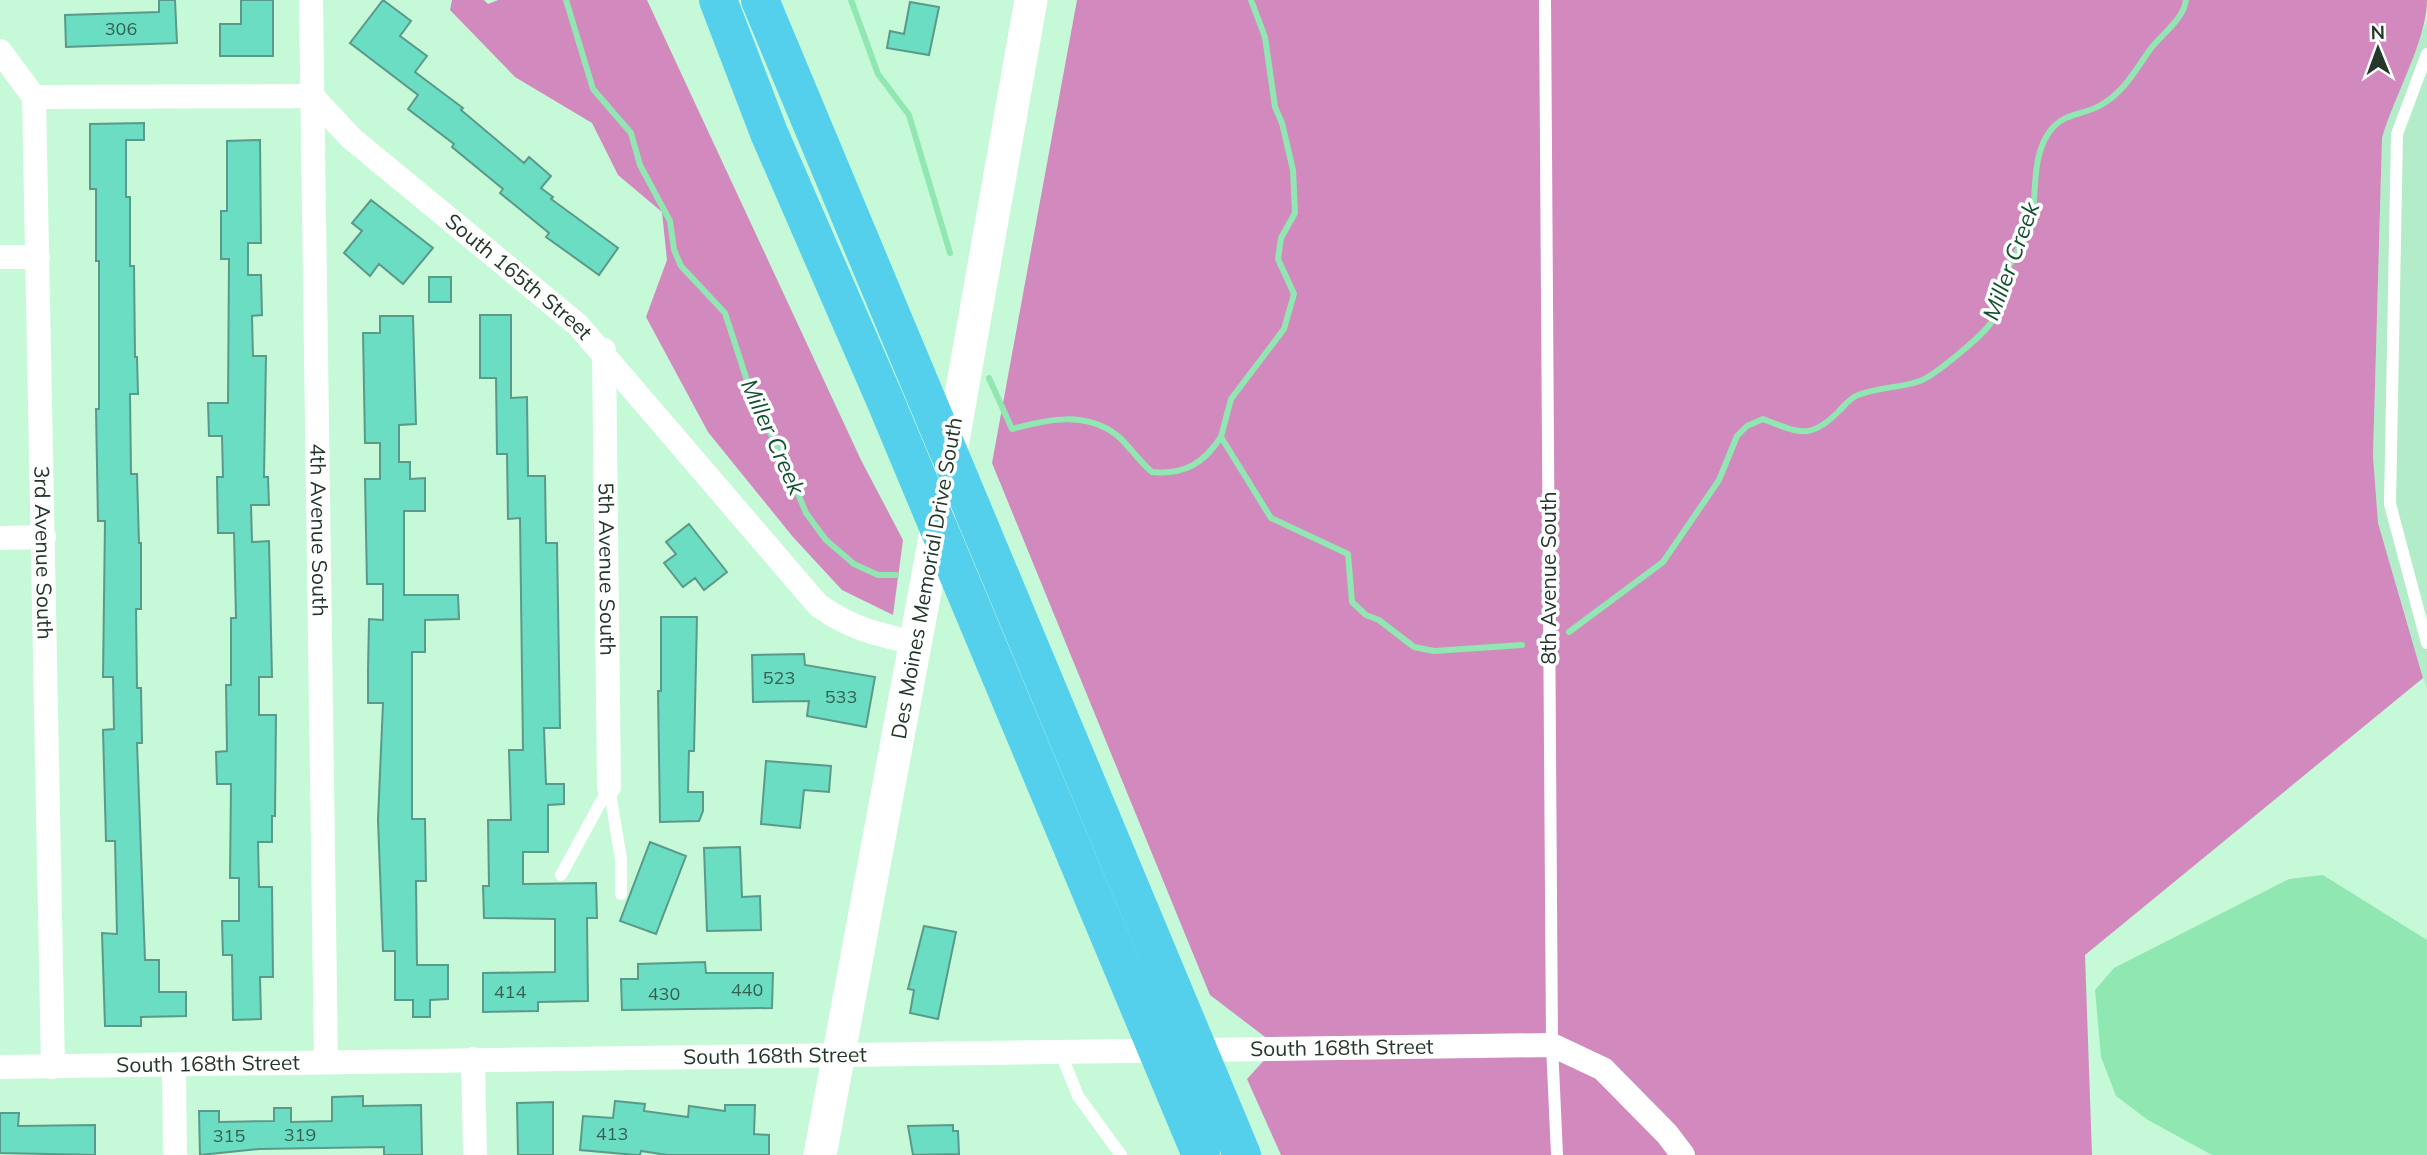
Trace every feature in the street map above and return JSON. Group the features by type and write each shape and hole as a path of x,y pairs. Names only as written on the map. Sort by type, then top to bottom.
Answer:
{"highway":[{"path":"697,0 724,61 769,133"},
{"path":"718,0 769,133 885,400 1196,1142"},
{"path":"760,0 1236,1141"}],"main road":[{"name":"Des Moines Memorial Drive South","path":"820,1155 916,643 1031,0"}],"street":[{"name":"4th Avenue South","path":"311,0 326,1062"},
{"path":"0,51 34,97 312,96"},
{"name":"South 165th Street","path":"312,96 351,138 578,324 604,351 795,581 818,605 839,620 868,633 916,643"},
{"name":"3rd Avenue South","path":"34,97 53,1067"},
{"path":"0,257 38,257"},
{"name":"5th Avenue South","path":"604,351 609,787"},
{"path":"0,538 44,537"},
{"path":"1552,1045 1603,1069 1667,1134 1682,1155"},
{"name":"South 168th Street","path":"0,1067 1552,1045"},
{"path":"473,1059 475,1155"},
{"path":"174,1065 175,1155"}],"lane":[{"name":"8th Avenue South","path":"1545,0 1552,1045 1557,1155"},
{"path":"2427,54 2397,134 2390,504 2427,643"},
{"path":"561,875 609,787"},
{"path":"609,787 621,859 621,894"},
{"path":"1060,1051 1078,1096 1121,1155"}],"shaded area":[{"path":"452,0 484,0 488,4 498,0 647,0 861,460 903,540 893,615 842,590 793,537 708,432 646,317 667,260 662,212 618,175 592,123 515,77 450,10"},
{"path":"1077,0 2427,0 2422,33 2382,138 2373,456 2378,523 2423,678 2085,955 2092,1155 1281,1155 1247,1079 1277,1046 1210,995 992,463"},
{"path":"2427,20 2427,690 2378,523 2373,456 2382,138 2392,104"},
{"path":"2323,875 2427,940 2427,1155 2212,1155 2148,1120 2116,1096 2101,1057 2095,990 2114,968 2289,879"}],"building":[{"path":"159,0 175,0 177,43 66,47 65,15 159,12"},
{"path":"241,0 273,0 273,56 220,56 220,24 241,24"},
{"path":"383,0 411,21 400,36 427,56 415,72 463,108 461,110 524,163 529,157 551,176 541,188 553,197 551,199 618,248 599,275 546,237 549,233 500,193 503,189 452,147 454,144 408,109 418,95 350,43"},
{"path":"910,2 939,7 929,55 887,48 890,31 904,34"},
{"path":"144,123 144,140 126,140 126,197 130,197 130,266 134,266 138,394 130,394 131,474 137,474 141,543 141,609 136,609 137,688 141,688 142,743 137,743 145,960 159,960 159,992 186,992 186,1016 141,1017 141,1026 105,1026 102,933 117,934 115,841 106,841 103,730 114,729 113,677 103,677 105,521 98,521 96,409 99,409 99,261 96,261 96,189 90,189 90,124"},
{"path":"260,140 261,243 248,243 248,275 261,275 262,315 252,316 253,356 266,356 264,477 268,477 269,505 251,505 252,542 269,541 272,677 259,677 259,715 276,715 275,816 272,816 272,842 258,842 259,887 272,887 273,977 260,977 261,1019 233,1020 232,955 223,955 222,921 239,921 239,878 230,878 231,784 217,784 216,752 227,751 226,685 231,685 231,618 236,618 234,533 218,533 217,477 223,477 222,436 209,436 208,403 228,403 229,259 221,259 221,211 227,211 227,141"},
{"path":"371,200 433,248 403,284 379,264 370,276 344,253 362,231 352,223"},
{"path":"429,277 451,277 451,302 429,302"},
{"path":"480,315 511,315 511,398 527,397 528,476 545,476 546,543 557,543 560,728 544,728 546,784 564,784 564,804 548,805 548,852 523,852 523,884 596,883 597,918 587,918 588,1001 538,1002 538,1011 483,1012 483,973 555,972 555,919 484,918 483,886 489,886 488,820 511,820 509,750 523,750 520,518 508,519 507,454 497,454 496,378 480,378"},
{"path":"380,316 413,316 416,424 399,425 399,462 410,462 410,479 425,478 425,511 404,511 404,595 458,595 459,619 425,620 425,652 412,652 412,819 425,819 426,881 416,881 417,965 448,965 448,999 430,1000 430,1017 413,1017 413,1000 395,1000 395,951 383,951 378,820 383,703 368,703 368,671 369,619 383,620 383,584 367,584 365,479 380,479 380,443 365,443 363,333 380,333"},
{"path":"689,524 727,572 704,590 695,578 683,587 664,563 676,554 666,542"},
{"path":"661,617 697,617 694,751 689,751 688,792 703,792 703,811 699,821 660,822 658,691 661,691"},
{"path":"804,654 805,665 875,677 866,727 807,716 809,701 753,702 752,655"},
{"path":"766,761 831,766 829,792 804,790 800,828 761,824"},
{"path":"650,842 686,856 656,934 620,921"},
{"path":"740,847 742,897 760,896 761,930 707,931 704,848"},
{"path":"924,926 956,932 938,1019 910,1013 914,990 908,989"},
{"path":"705,962 706,973 773,973 772,1008 622,1010 621,979 638,979 638,964"},
{"path":"363,1096 363,1106 421,1105 422,1155 384,1155 384,1147 259,1149 200,1155 199,1111 219,1111 219,1122 274,1121 274,1108 291,1108 291,1122 332,1121 332,1097"},
{"path":"615,1101 645,1104 644,1111 688,1117 689,1106 725,1111 725,1105 755,1105 754,1134 769,1135 769,1155 667,1155 641,1151 640,1155 636,1155 580,1150 583,1116 613,1118"},
{"path":"553,1102 553,1155 518,1155 517,1103"},
{"path":"0,1113 19,1113 18,1126 95,1125 95,1155 0,1153"},
{"path":"953,1125 953,1131 958,1131 959,1154 913,1155 908,1126"}],"waterway":[{"name":"Miller Creek","path":"566,0 593,89 631,133 640,165 670,221 674,250 681,266 725,313 756,408 781,452 806,513 826,540 854,564 878,575 896,575"},
{"path":"851,0 878,74 909,115 950,253"},
{"path":"1221,437 1231,399 1284,329 1294,294 1278,259 1281,238 1295,213 1293,170 1282,123 1275,107 1265,37 1251,0"},
{"name":"Miller Creek","path":"1569,632 1663,562 1719,480 1737,436 1747,426 1763,419 1794,430 1819,427 1858,395 1927,378 1980,335 1995,316 2005,275 2028,228 2033,212 2038,160 2050,131 2061,120 2094,108 2116,94 2176,21 2186,0"},
{"name":"Miller Creek","path":"989,378 1012,429 1053,420 1093,423 1118,436 1152,472 1174,471 1192,465 1208,454 1221,437 1271,518 1348,554 1352,602 1366,615 1379,620 1414,647 1434,651 1522,645"}]}
